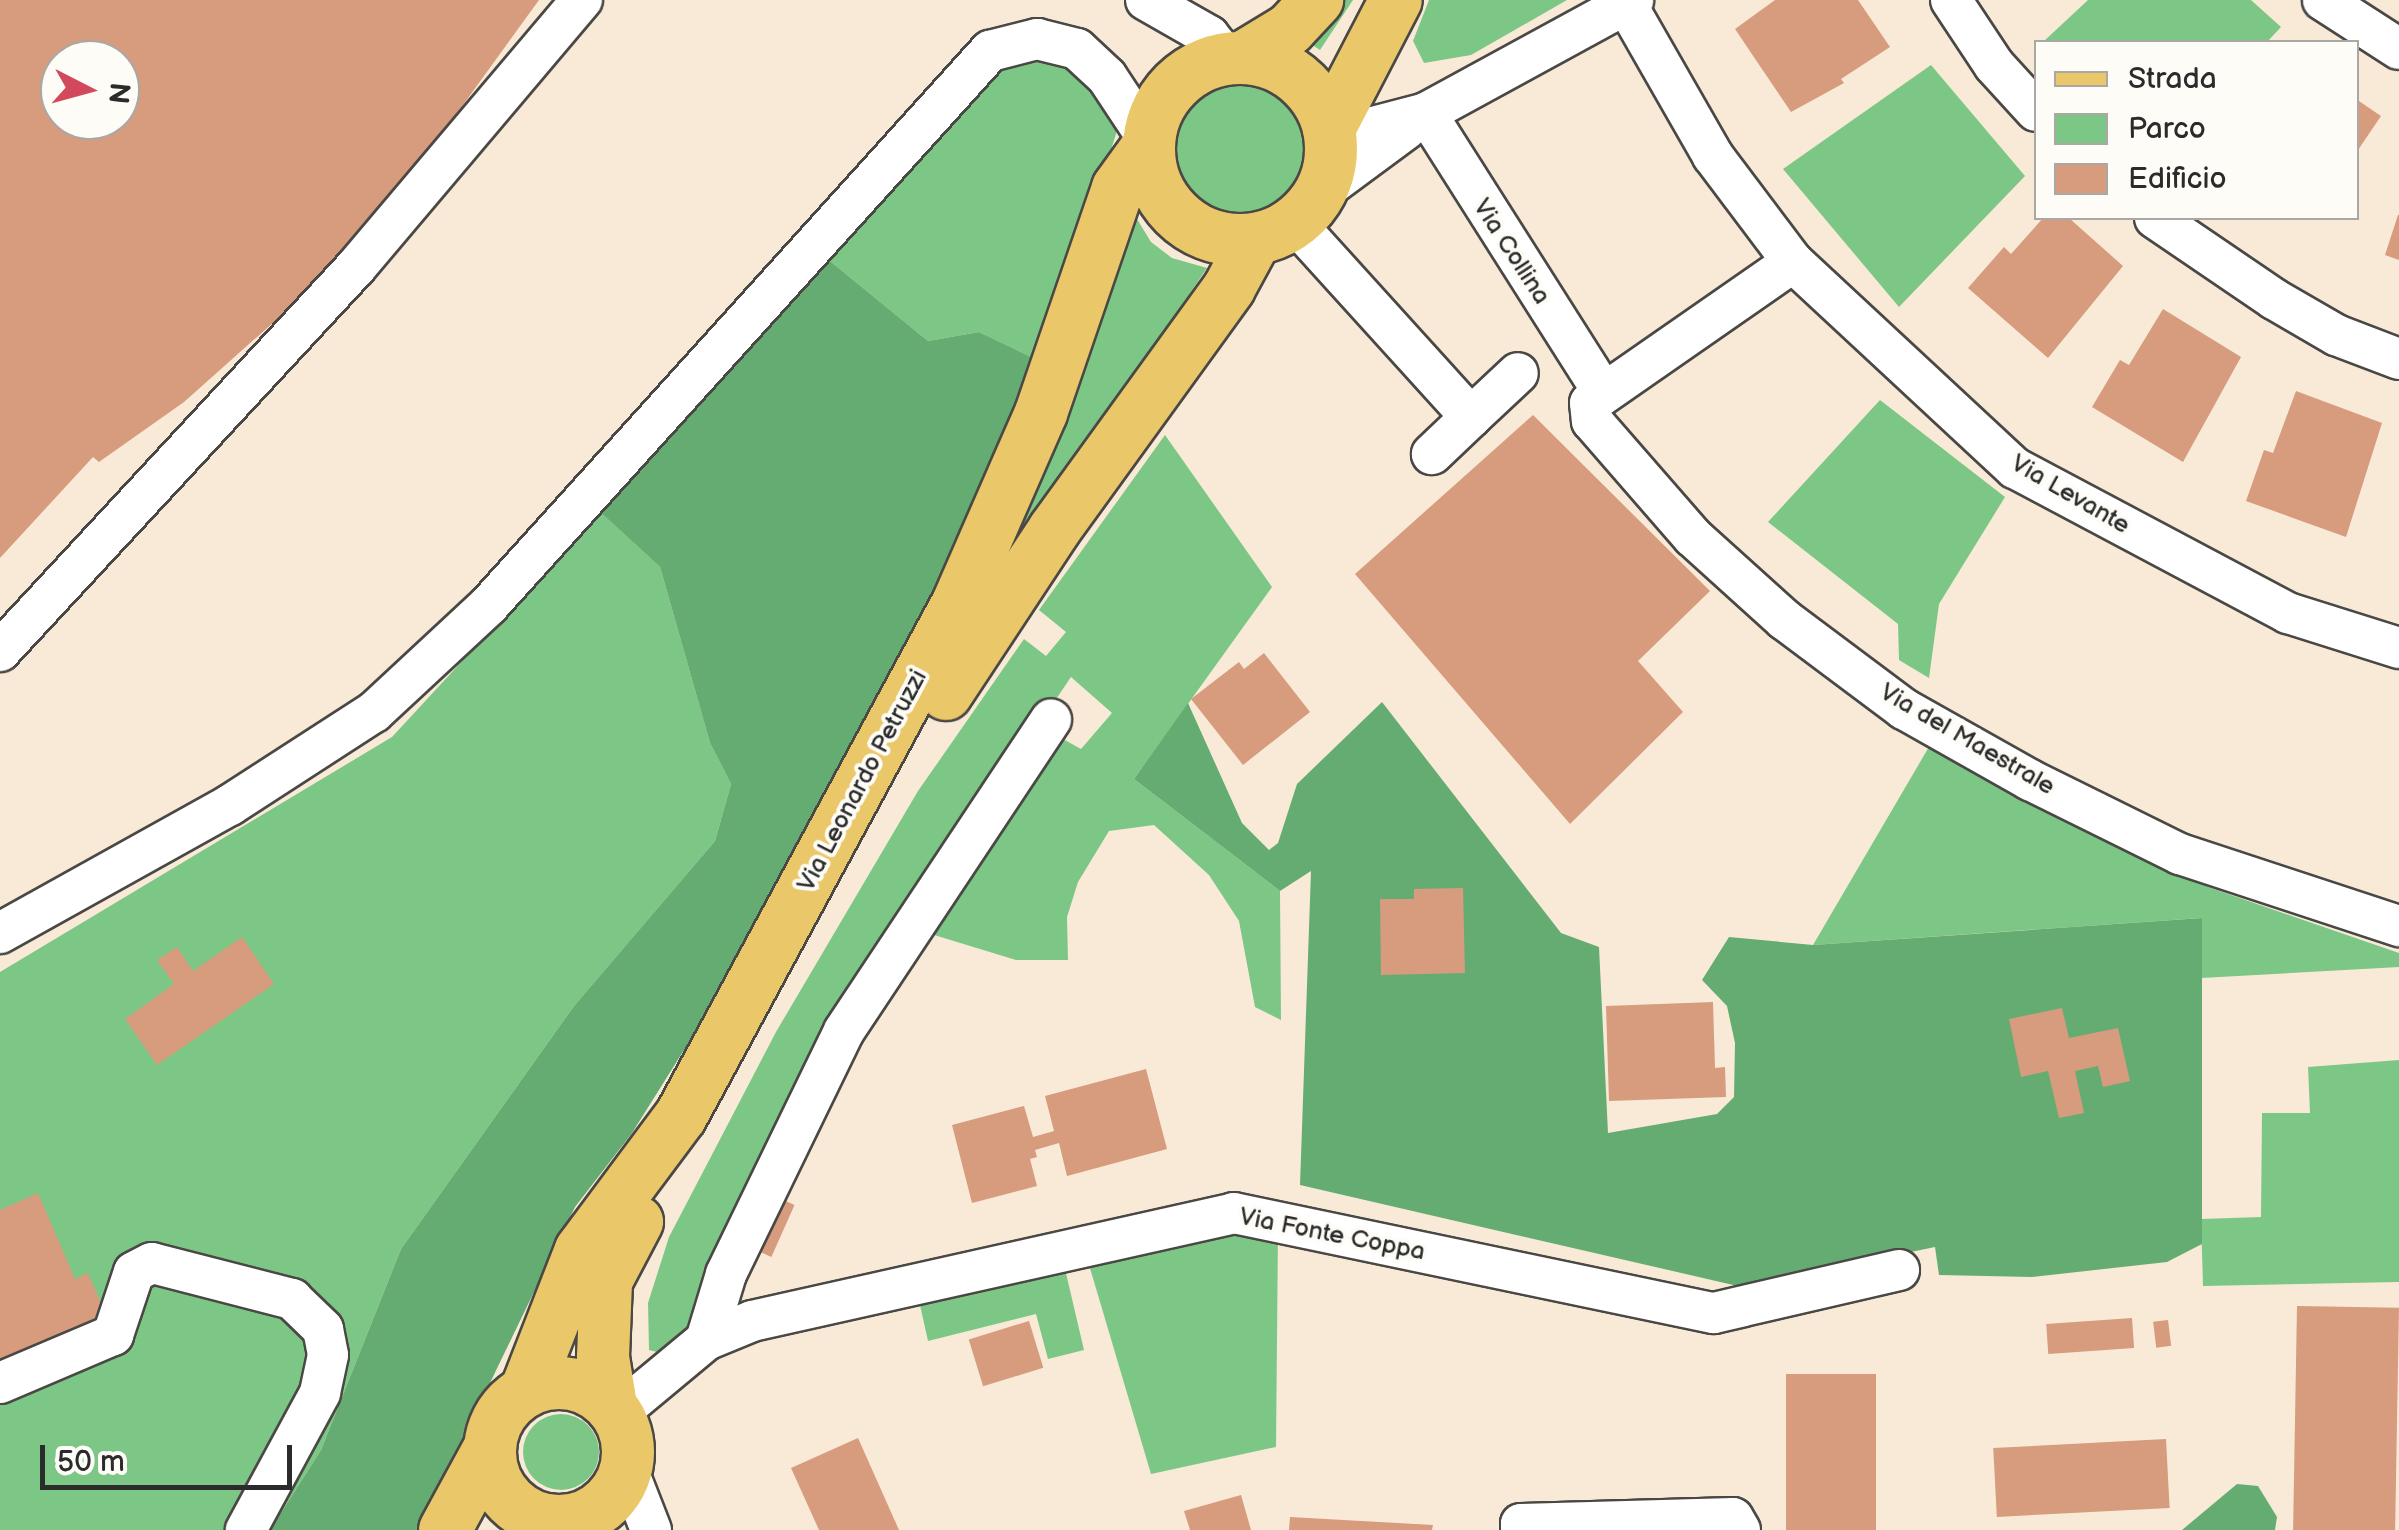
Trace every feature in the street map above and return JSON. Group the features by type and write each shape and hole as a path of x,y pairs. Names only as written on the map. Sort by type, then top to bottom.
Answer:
{"main road":[{"path":"1317,0 1290,29 1236,58 1183,77 1160,105 1149,142 1160,194 1177,216 1227,240 1290,218 1396,0"},
{"path":"1236,58 1300,80 1330,133"},
{"name":"Via Leonardo Petruzzi","path":"526,1391 581,1250 681,1116 958,603 1040,413 1118,188 1149,142"},
{"name":"Via Leonardo Petruzzi","path":"614,1410 602,1306 614,1255 716,1117 830,897 963,666 1229,288 1290,218"},
{"path":"445,1530 508,1405 526,1391 571,1384 614,1410 626,1466 620,1484 594,1510 538,1523 499,1486 490,1447"}],"street":[{"path":"0,651 356,268 582,0"},
{"path":"1146,0 1209,36 1236,58"},
{"path":"1361,74 1358,38 1373,0"},
{"path":"1951,0 1994,65 2034,109"},
{"path":"2323,0 2399,50"},
{"path":"1471,417 1290,218 1417,116 1629,2"},
{"name":"Via Levante","path":"1629,2 1713,156 1792,262 2015,468 2288,613 2399,648"},
{"path":"0,933 230,806 374,712 489,605 702,345 811,220 990,51 1037,39 1077,50 1107,77 1149,142"},
{"name":"Via Collina","path":"1361,74 1378,103 1417,116 1601,389"},
{"path":"1330,133 1417,116"},
{"path":"2158,220 2305,317 2399,359"},
{"path":"1601,389 1792,262"},
{"path":"1432,454 1518,373"},
{"name":"Via del Maestrale","path":"1601,389 1590,402 1592,421 1693,537 1785,620 1904,709 2180,854 2399,926"},
{"path":"706,1340 726,1274 844,1032 1051,720"},
{"name":"Via Fonte Coppa","path":"614,1410 706,1340 781,1313 1234,1213 1714,1313 1899,1270"},
{"path":"0,1384 113,1335 134,1272 152,1264 292,1300 323,1329 328,1355 320,1393 246,1530"},
{"path":"626,1466 651,1530"},
{"path":"1520,1530 1521,1524 1734,1518 1740,1530"}],"green space":[{"path":"1334,0 1353,0 1320,50 1306,41"},
{"path":"1429,0 1567,0 1471,55 1424,63 1413,41"},
{"path":"2088,0 2251,0 2281,27 2269,40 2045,40"},
{"path":"1040,54 1081,68 1121,118 1044,363 979,332 928,341 830,261 996,65"},
{"path":"1931,65 2025,176 1899,307 1783,169"},
{"path":"1238,81 1265,86 1288,101 1303,124 1308,151 1303,178 1288,201 1265,216 1238,221 1211,216 1188,201 1173,178 1168,151 1173,124 1188,101 1211,86"},
{"path":"1126,201 1151,242 1172,258 1207,268 956,639"},
{"path":"830,261 928,341 979,332 1044,363 1013,448 736,967 632,1133 575,1207 419,1530 270,1530 321,1450 401,1249 574,1006 715,841 731,784 710,743 660,567 600,512"},
{"path":"1880,400 2005,497 1939,604 1929,678 1899,660 1898,624 1768,522"},
{"path":"1165,435 1272,587 1134,779 1280,891 1281,1020 1255,1007 1239,921 1209,875 1154,825 1109,831 1078,882 1067,917 1068,960 1016,960 921,931 1054,734 1081,749 1112,713 1071,677 848,1006 695,1330 661,1353 649,1350 648,1303 669,1237 776,1032 918,791 1024,639 1046,656 1066,632 1039,610"},
{"path":"600,512 660,567 710,743 731,784 715,841 574,1006 401,1249 321,1450 270,1530 0,1530 0,972 392,737"},
{"path":"1382,702 1561,933 1599,947 1608,1133 1717,1114 1734,1097 1735,1043 1727,1006 1702,980 1729,937 1813,945 2202,918 2202,1244 2167,1262 2032,1277 1939,1275 1935,1247 1742,1287 1300,1185 1311,871 1280,891 1134,779 1188,703 1242,823 1269,850 1278,843 1297,784"},
{"path":"1933,740 1992,779 2208,887 2399,953 2399,967 2201,978 2201,918 1813,945"},
{"path":"2399,1060 2399,1282 2203,1286 2201,1219 2261,1217 2262,1113 2310,1113 2308,1067"},
{"path":"1232,1219 1278,1231 1276,1447 1151,1474 1087,1258"},
{"path":"1065,1269 1084,1350 1048,1359 1036,1314 928,1341 920,1305"},
{"path":"561,1414 588,1425 599,1452 588,1479 561,1490 534,1479 523,1452 534,1425"},
{"path":"2237,1484 2258,1486 2277,1517 2275,1530 2182,1530"}],"building":[{"path":"0,0 539,0 442,134 294,304 184,402 99,462 93,457 0,558"},
{"path":"1775,0 1858,0 1890,47 1841,79 1844,83 1791,112 1735,29"},
{"path":"2359,101 2381,116 2359,149"},
{"path":"2399,215 2399,260 2385,255"},
{"path":"2041,220 2071,220 2123,266 2048,358 1968,288 2004,247 2011,254"},
{"path":"2163,309 2241,357 2183,462 2092,407 2120,360 2129,365"},
{"path":"2296,391 2382,423 2346,537 2246,501 2264,450 2273,453"},
{"path":"1533,415 1710,591 1638,661 1683,712 1570,824 1355,574"},
{"path":"1264,653 1310,712 1243,765 1191,699 1239,662 1244,669"},
{"path":"1463,888 1465,973 1381,975 1380,899 1414,899 1414,889"},
{"path":"242,937 274,984 157,1065 125,1019 174,984 157,960 177,947 193,971"},
{"path":"1713,1002 1715,1068 1725,1067 1726,1097 1609,1101 1606,1006"},
{"path":"2062,1008 2069,1038 2118,1028 2130,1081 2103,1087 2098,1066 2075,1071 2084,1113 2059,1118 2048,1071 2021,1077 2009,1019"},
{"path":"1146,1069 1167,1149 1067,1176 1059,1143 1035,1150 1037,1157 1030,1159 1037,1186 972,1203 952,1125 1024,1106 1033,1137 1054,1131 1045,1096"},
{"path":"38,1193 75,1279 88,1273 110,1324 0,1371 0,1210"},
{"path":"779,1198 795,1205 771,1257 756,1250"},
{"path":"2297,1306 2399,1308 2395,1530 2293,1530"},
{"path":"2132,1318 2134,1348 2048,1354 2046,1324"},
{"path":"2168,1320 2171,1346 2156,1348 2153,1322"},
{"path":"1029,1321 1043,1368 983,1386 969,1339"},
{"path":"1786,1374 1876,1374 1876,1530 1786,1530"},
{"path":"858,1438 899,1530 819,1530 791,1468"},
{"path":"2166,1439 2170,1508 1997,1517 1993,1448"},
{"path":"1241,1495 1251,1530 1190,1530 1184,1511"},
{"path":"1290,1517 1433,1525 1432,1530 1289,1530"}]}
